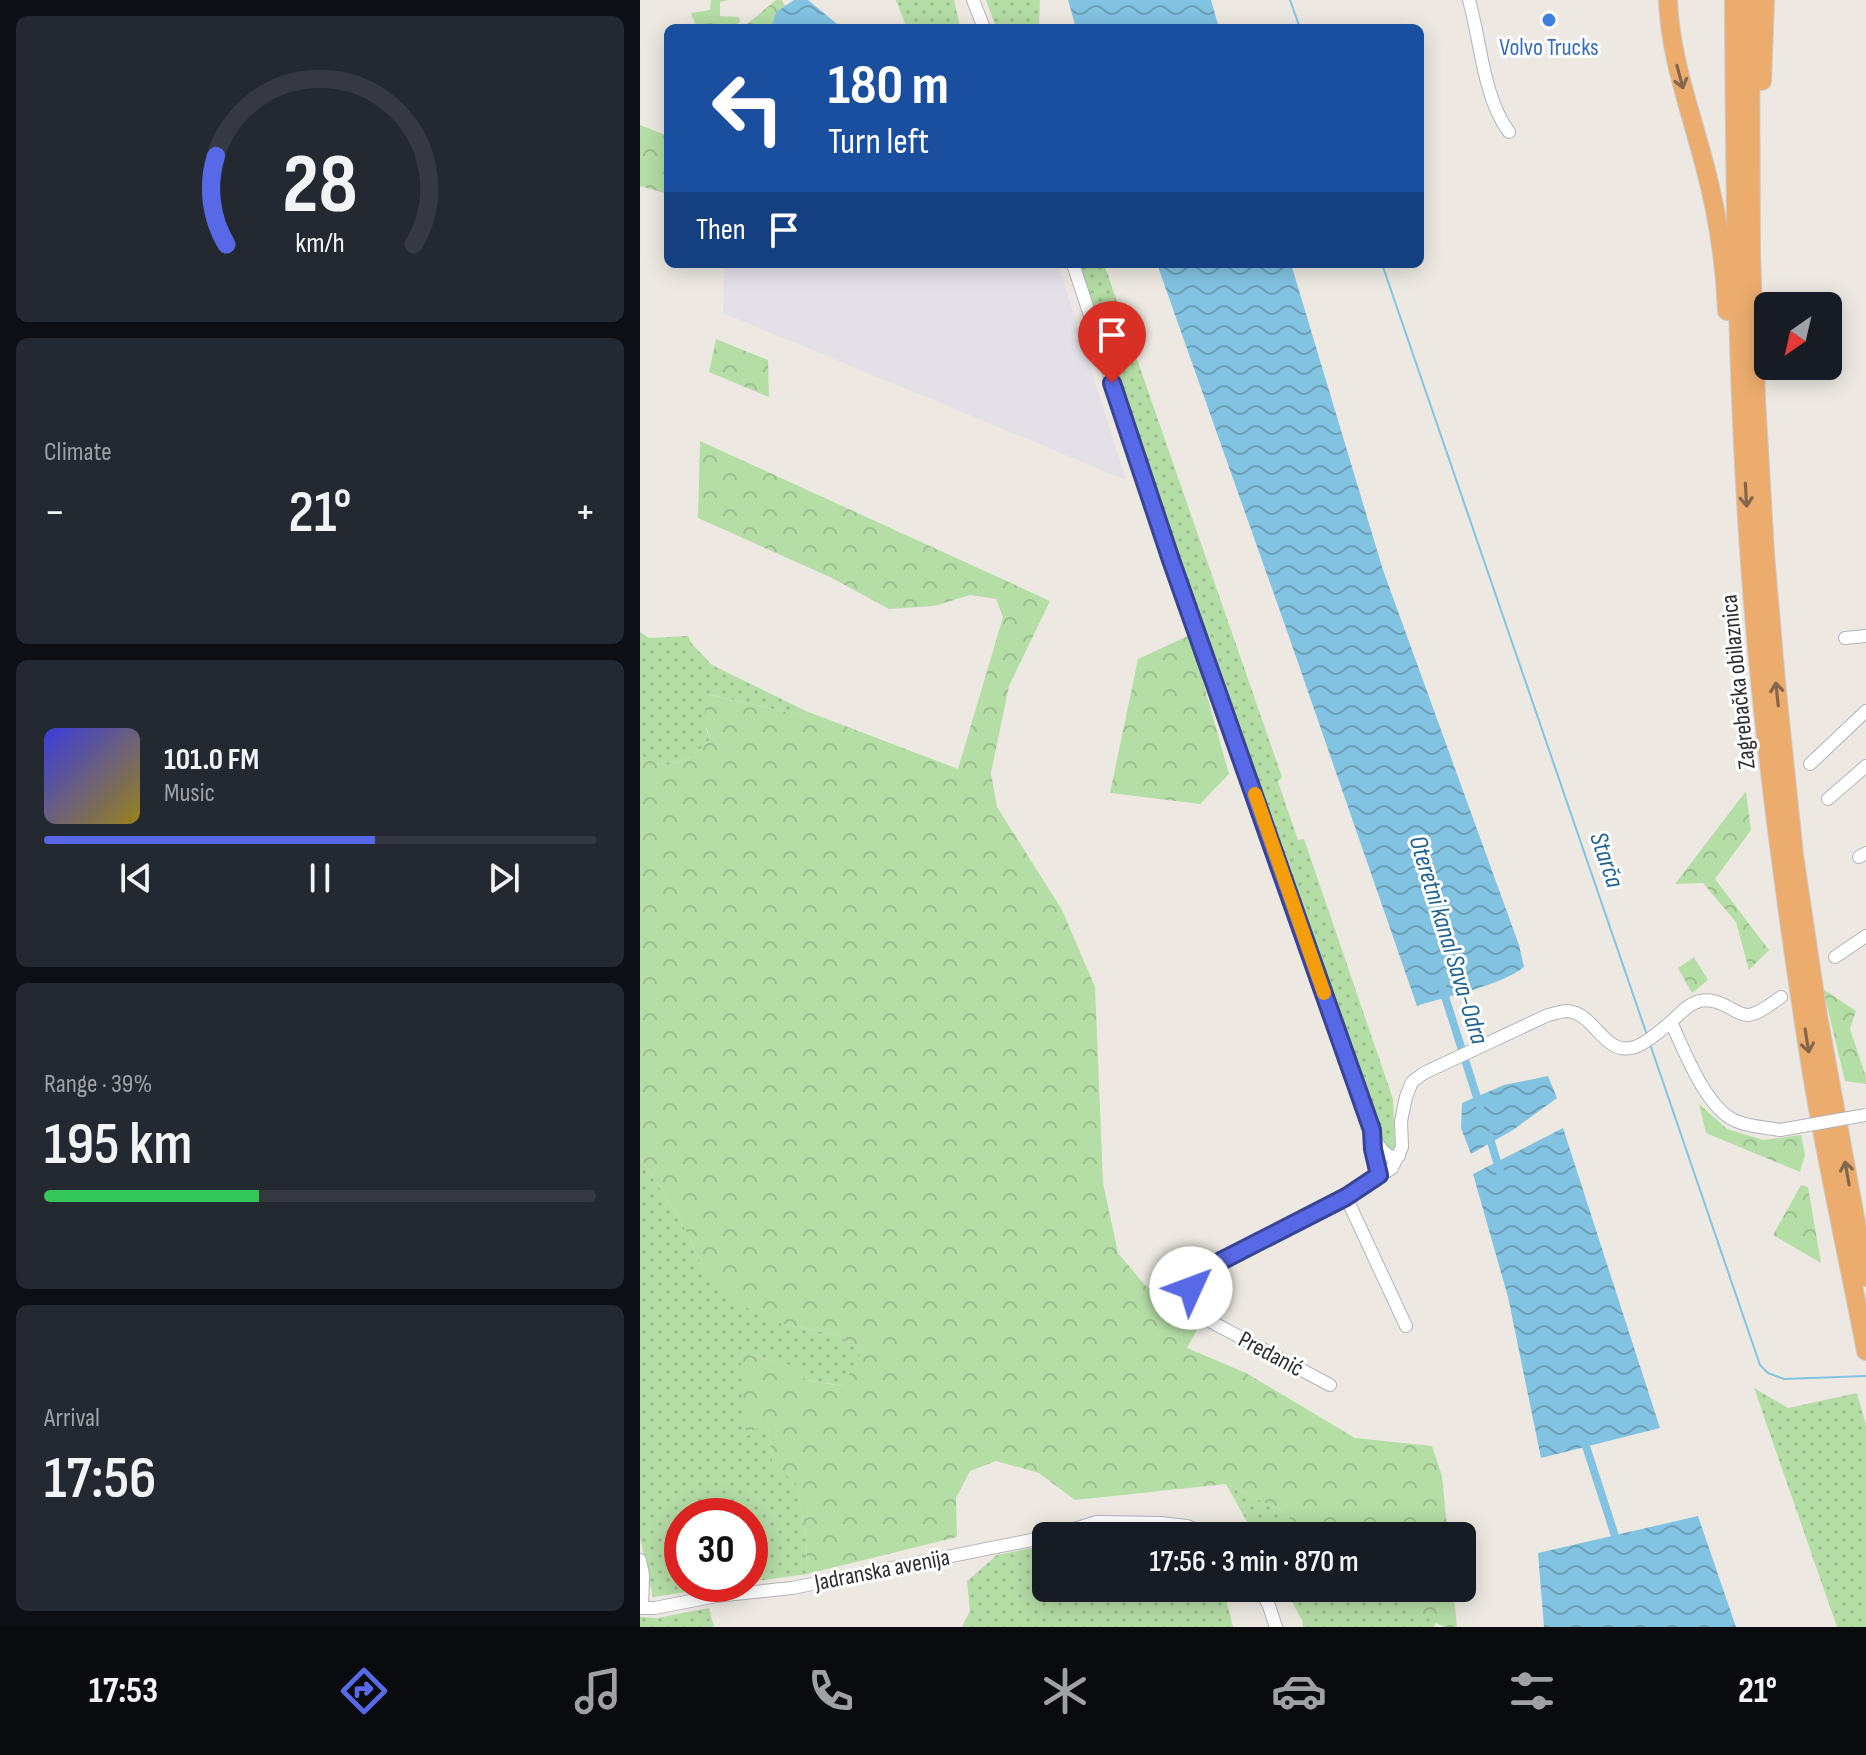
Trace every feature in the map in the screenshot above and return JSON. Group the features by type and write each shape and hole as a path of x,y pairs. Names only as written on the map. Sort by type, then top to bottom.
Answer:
{"highway":[{"path":"1668,0 1678,70 1713,199 1726,286 1732,420 1743,440"},
{"name":"Zagrebačka obilaznica","path":"1734,0 1743,440 1756,631 1780,853 1817,1102 1866,1351"},
{"name":"Zagrebačka obilaznica","path":"1750,0 1753,291 1759,455 1776,682 1794,855 1818,1016 1866,1277"},
{"path":"1753,291 1761,252 1759,140 1765,0"}],"street":[{"path":"973,0 982,24"},
{"path":"1469,0 1491,94 1500,121 1509,132"},
{"path":"1074,268 1171,560 1378,1147 1390,1157 1399,1156 1402,1147 1401,1121 1412,1082 1440,1064 1548,1015 1567,1011 1591,1022 1613,1046 1635,1047 1700,1000 1711,999 1747,1015 1781,997"},
{"path":"1845,638 1866,636"},
{"path":"1810,764 1866,711"},
{"path":"1828,799 1866,766"},
{"path":"1835,957 1866,936"},
{"path":"1671,1022 1699,1080 1717,1106 1733,1120 1780,1130 1866,1115"},
{"path":"1372,1130 1379,1175"},
{"name":"Predanić","path":"1330,1385 1191,1311 1187,1307 1187,1299 1191,1288 1221,1261 1346,1197 1386,1173 1399,1156"},
{"path":"1346,1197 1406,1326"},
{"name":"Jadranska avenija","path":"641,1608 792,1588 1032,1540"},
{"path":"640,1560 643,1575 641,1608"},
{"path":"1267,1602 1276,1627"}],"shaded area":[{"path":"724,268 1059,268 1126,480 723,313"}],"green space":[{"path":"711,0 728,0 720,2 720,16 739,17 740,22 695,24 691,13 710,10"},
{"path":"776,0 782,0 785,6 776,12 772,24 747,24"},
{"path":"896,0 954,0 959,24 905,24"},
{"path":"986,0 1040,0 1039,24 995,24"},
{"path":"640,125 664,134 664,193 640,186"},
{"path":"1080,268 1105,268 1282,777 1278,782 1298,840 1304,839 1393,1099 1395,1149 1388,1152"},
{"path":"716,339 768,360 769,397 709,372"},
{"path":"700,441 1050,601 1009,686 991,773 997,807 1062,910 1095,987 1103,1183 1118,1253 1144,1284 1198,1328 1187,1348 1246,1373 1355,1438 1432,1446 1442,1476 1447,1522 1292,1522 1284,1512 1226,1484 1075,1500 1039,1473 996,1461 970,1471 956,1498 957,1537 807,1574 806,1536 796,1483 773,1465 767,1420 746,1437 741,1353 794,1366 806,1380 843,1386 862,1351 837,1335 780,1323 732,1301 703,1268 680,1219 640,1157 640,755 665,765 697,752 710,738 704,720 707,694 803,716 806,711 958,769 1003,617 996,599 970,595 934,606 889,609 832,578 698,518"},
{"path":"640,632 649,638 688,636 712,665 806,711 803,716 708,694 706,729 710,738 707,743 677,762 665,765 652,761 640,755"},
{"path":"1190,635 1229,774 1200,804 1110,793 1138,659"},
{"path":"1746,791 1751,830 1715,879 1769,950 1749,970 1736,922 1703,883 1675,884"},
{"path":"1694,957 1708,980 1692,993 1678,968"},
{"path":"1823,989 1856,1011 1850,1029 1866,1084 1845,1081"},
{"path":"1699,1104 1727,1129 1763,1140 1801,1135 1805,1154 1800,1172 1706,1133"},
{"path":"640,1157 680,1219 703,1268 780,1323 837,1335 862,1351 844,1386 806,1380 793,1366 741,1353 747,1436 767,1419 773,1465 796,1482 806,1536 807,1574 768,1579 768,1498 664,1498 664,1595 653,1597 640,1538"},
{"path":"1801,1185 1808,1187 1821,1263 1773,1235"},
{"path":"1754,1388 1788,1408 1857,1393 1866,1425 1866,1627 1837,1627"},
{"path":"1226,1484 1284,1512 1292,1522 1247,1522"},
{"path":"1032,1548 1032,1602 1227,1602 1233,1627 962,1627 970,1611 967,1581 997,1555"},
{"path":"1292,1602 1398,1602 1436,1622 1434,1627 1303,1627"},
{"path":"1397,1602 1454,1602 1457,1627 1444,1627"},
{"path":"709,1608 714,1627 640,1627 640,1617 657,1618"}],"water":[{"path":"794,0 808,0 837,24 772,24 776,12"},
{"path":"1068,0 1211,0 1218,24 1075,24"},
{"path":"1158,268 1292,268 1383,570 1519,945 1524,967 1514,974 1417,1006"},
{"path":"1548,1076 1557,1098 1513,1130 1471,1154 1461,1128 1462,1103 1504,1085"},
{"path":"1563,1128 1660,1428 1541,1458 1508,1297 1473,1174"},
{"path":"1698,1516 1736,1627 1544,1627 1538,1553"}],"waterway":[{"name":"Starča","path":"1290,0 1299,24"},
{"name":"Starča","path":"1383,268 1647,1035"},
{"name":"Oteretni kanal Sava-Odra","path":"1442,987 1480,1107"},
{"name":"Starča","path":"1650,1044 1760,1365 1768,1373 1784,1379 1866,1376"},
{"name":"Oteretni kanal Sava-Odra","path":"1489,1135 1500,1172"},
{"name":"Oteretni kanal Sava-Odra","path":"1583,1437 1617,1542"}],"slow traffic":[{"path":"1255,794 1324,993"}],"place":[{"name":"Volvo Trucks","path":"1549,20"}],"route":[{"path":"1112,383 1171,560 1372,1130 1379,1175 1346,1197 1221,1261 1191,1288"}]}
